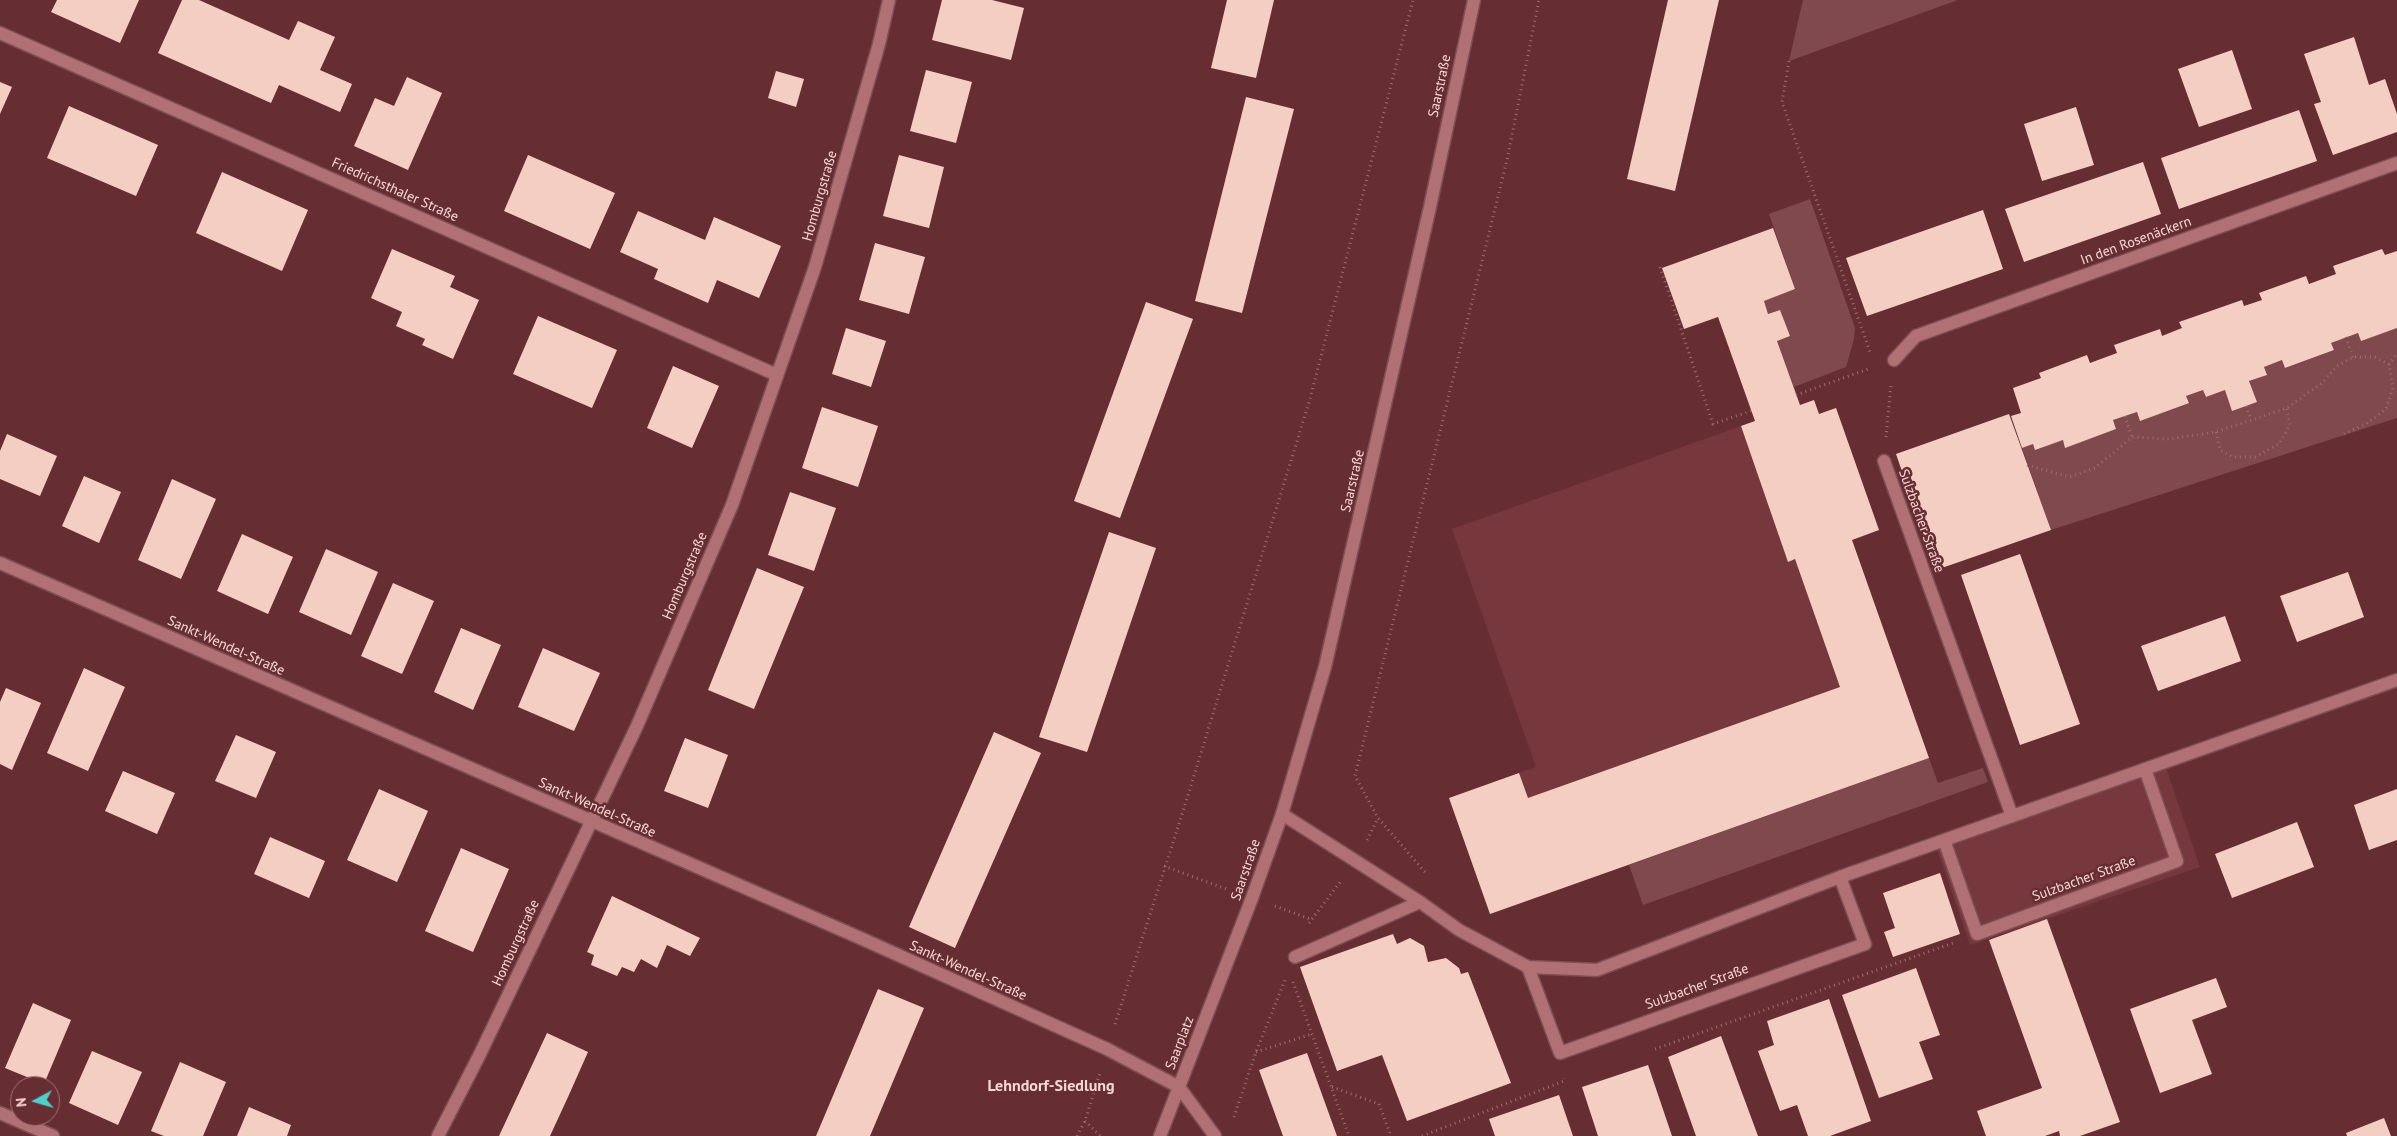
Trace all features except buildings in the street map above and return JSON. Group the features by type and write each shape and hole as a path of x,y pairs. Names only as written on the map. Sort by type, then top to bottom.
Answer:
{"street":[{"name":"Homburgstraße","path":"438,1136 480,1054 637,726 732,505 815,267 879,44 889,0"},
{"name":"Saarstraße","path":"1228,960 1282,814 1334,631 1428,217 1474,0"},
{"name":"Friedrichsthaler Straße","path":"0,34 777,375"},
{"name":"In den Rosenäckern","path":"1894,360 1916,336 2397,163"},
{"name":"Sulzbacher Straße","path":"1884,461 2012,816"},
{"name":"Sankt-Wendel-Straße","path":"0,563 1107,1049 1179,1087"},
{"path":"1282,814 1420,902 1459,930 1528,967 1597,970 1840,877 2397,680"},
{"name":"Sulzbacher Straße","path":"1977,934 2177,861 2144,769"},
{"path":"1944,840 1977,934"},
{"name":"Sulzbacher Straße","path":"1560,1053 1865,944 1840,877"},
{"path":"1296,956 1420,902"},
{"name":"Saarplatz","path":"1160,1136 1228,960"},
{"path":"1528,967 1560,1053"},
{"path":"1179,1087 1215,1136"},
{"path":"0,1113 52,1136"}],"path":[{"path":"1077,1136 1085,1121 1187,799 1310,399 1413,0"},
{"path":"1378,818 1355,776 1507,160 1540,0"},
{"path":"1789,61 1782,102 1876,366"},
{"path":"1660,267 1713,424 1751,411"},
{"path":"2346,338 2353,357"},
{"path":"2344,434 2366,424 2386,409 2393,388 2389,364 2397,353"},
{"path":"2027,464 2070,477 2095,468 2132,437 2170,439 2216,432 2286,408 2322,383 2337,366 2353,357 2375,357 2389,364"},
{"path":"1796,395 1894,360 1884,461"},
{"path":"2246,406 2251,419"},
{"path":"2216,432 2220,450 2233,457 2255,457 2279,444 2290,425 2286,408"},
{"path":"2125,416 2132,437"},
{"path":"1649,1051 1977,934"},
{"path":"1292,979 1349,1136"},
{"path":"1256,1052 1312,1034"},
{"path":"1560,1053 1564,1081"},
{"path":"1422,1136 1574,1078"},
{"path":"1331,1086 1379,1104 1391,1136"},
{"path":"1085,1121 1100,1136"}],"shaded area":[{"path":"1803,0 1958,0 1789,61"},
{"path":"1810,199 1855,328 1846,367 1794,387 1777,341 1789,336 1780,310 1768,314 1764,301 1795,289 1769,214"},
{"path":"2397,328 2397,418 2051,530 2022,448 2033,444 2035,449 2063,440 2066,447 2116,429 2113,420 2137,412 2140,420 2189,402 2186,396 2203,390 2206,397 2225,390 2257,402 2249,381 2267,375 2264,367 2282,360 2286,368 2334,350 2331,343 2358,333 2361,340"},
{"path":"1814,400 1819,414 1836,408 1879,530 1852,540 1929,758 1560,889 1519,773 1536,767 1452,529"},
{"path":"1929,758 1938,783 1983,768 1988,782 1643,905 1629,865"},
{"path":"2164,762 2200,867 1970,945 1935,843"}],"district":[{"name":"Lehndorf-Siedlung","path":"1051,1086"}]}
